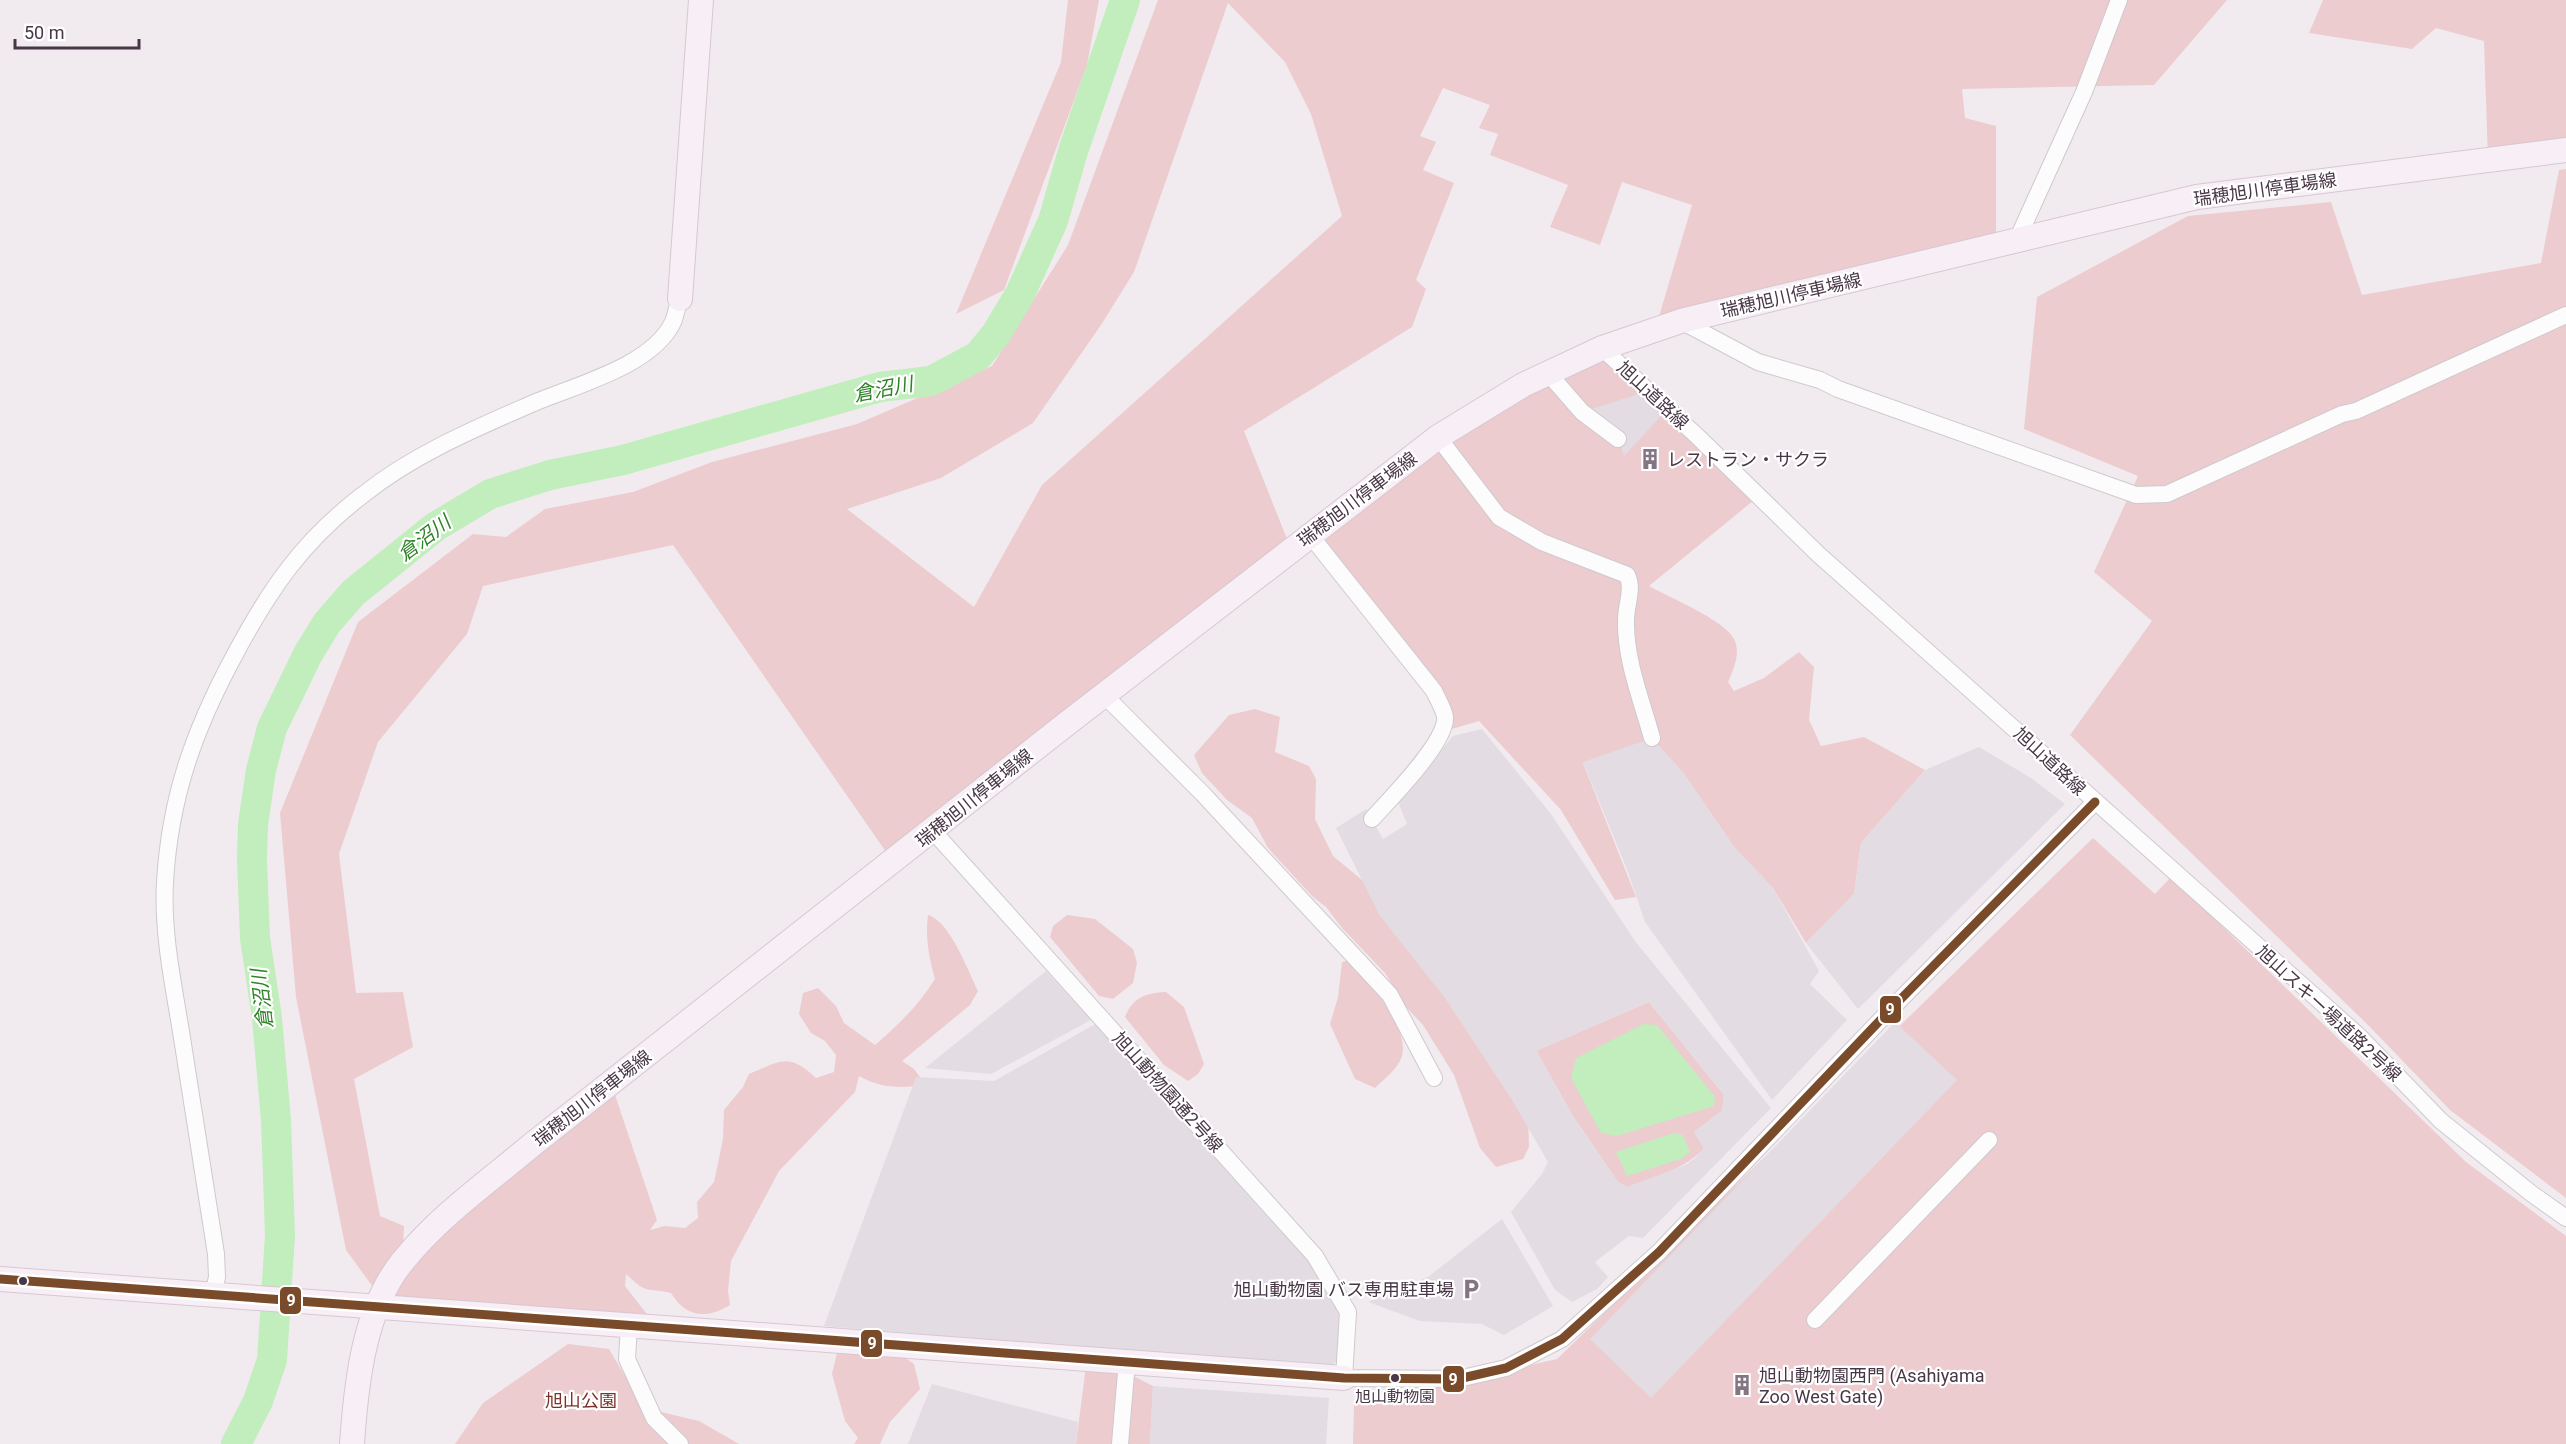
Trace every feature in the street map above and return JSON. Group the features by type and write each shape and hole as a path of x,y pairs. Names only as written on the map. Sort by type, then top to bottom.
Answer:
{"main road":[{"path":"680,299 701,0"},
{"name":"瑞穂旭川停車場線","path":"352,1444 365,1341 376,1307 402,1262 437,1226 533,1144 1310,535 1437,437 1523,385 1602,348 1681,321 2197,197 2566,150"},
{"name":"旭山道路線","path":"0,1279 1344,1378"}],"street":[{"path":"2017,240 2084,92 2119,0"},
{"path":"213,1294 217,1277 216,1254 168,951 165,883 180,783 194,739 213,696 254,619 279,578 323,528 364,493 402,467 465,434 637,360 672,324 680,299"},
{"path":"1681,321 1758,362 1820,380 1838,389 2136,495 2167,494 2566,315"},
{"name":"旭山道路線","path":"1344,1378 1458,1379 1506,1368 1562,1339 1659,1252 1889,1011 2095,802 2042,752 1818,554 1697,436 1602,348"},
{"path":"1548,373 1582,412 1618,439"},
{"path":"1437,437 1499,517 1542,542 1627,575 1631,583 1626,618 1626,642 1652,738"},
{"path":"1310,535 1434,691 1445,716 1442,732 1430,752 1372,819"},
{"path":"1104,696 1203,794 1390,994 1434,1078"},
{"name":"旭山スキー場道路2号線","path":"2095,802 2360,1036 2441,1121 2532,1194 2566,1218"},
{"name":"旭山動物園通2号線","path":"933,831 1315,1256 1348,1312 1344,1378"},
{"path":"1815,1320 1989,1140"},
{"path":"629,1325 627,1359 639,1388 654,1418 680,1444"},
{"path":"1120,1444 1127,1361"}],"green space":[{"path":"1068,0 1099,0 1087,65 1004,290 956,314 1061,62"},
{"path":"1158,0 2227,0 2154,85 1962,89 1965,118 1996,126 1996,245 1655,330 1692,205 1622,182 1600,245 1550,227 1568,185 1490,155 1498,134 1479,128 1490,105 1443,88 1420,136 1436,142 1423,170 1454,183 1416,280 1426,289 1412,327 1244,431 1291,549 893,862 673,545 483,586 467,634 378,742 339,854 356,993 403,992 413,1047 354,1079 380,1216 404,1226 402,1261 611,1083 657,1220 650,1230 665,1226 685,1228 698,1218 697,1202 714,1182 723,1139 724,1110 743,1087 749,1074 784,1061 798,1065 816,1078 834,1072 836,1055 825,1041 811,1033 799,1014 803,993 818,988 836,1006 844,1023 875,1045 908,1014 935,979 928,947 928,915 936,919 951,936 978,991 970,1005 902,1061 914,1069 926,1085 892,1086 859,1076 855,1092 779,1171 731,1261 728,1291 730,1305 721,1310 705,1314 690,1311 683,1307 671,1293 643,1288 626,1274 625,1286 657,1327 381,1298 346,1250 296,997 280,813 358,622 473,534 506,537 545,509 633,492 712,462 857,424 992,366 1068,245","holes":["1228,3 1285,62 1311,114 1342,216 1042,485 974,607 847,509 941,478 1033,423 1101,325 1134,272"]},
{"path":"2323,0 2566,0 2566,150 2488,160 2484,41 2436,28 2412,49 2309,33"},
{"path":"2566,169 2566,1198 2450,1110 2369,1026 2070,735 2152,621 2094,572 2138,476 2024,429 2037,297 2188,216 2331,202 2362,295 2541,263 2559,170"},
{"path":"1602,348 1759,496 1649,586 1710,618 1730,633 1737,651 1728,682 1734,691 1764,678 1799,652 1814,667 1809,720 1821,746 1864,737 1925,770 1861,843 1854,894 1806,943 1773,888 1734,847 1682,771 1583,763 1636,897 1615,900 1561,810 1479,721 1442,732 1445,716 1310,535 1438,437"},
{"path":"1255,709 1280,717 1275,752 1309,766 1316,779 1315,819 1333,856 1379,894 1528,1106 1529,1147 1523,1159 1496,1167 1480,1148 1454,1075 1423,1025 1407,1008 1385,973 1342,928 1326,907 1312,896 1268,848 1252,818 1227,800 1202,773 1194,755 1229,715"},
{"name":"旭山動物園","path":"2093,838 2155,894 2171,877 2466,1162 2566,1236 2566,1444 1353,1444 1354,1405 1367,1402 1368,1391 1418,1391 1557,1359"},
{"path":"1067,915 1095,919 1133,949 1137,963 1133,983 1113,999 1099,996 1050,937 1053,926"},
{"path":"1351,960 1386,1005 1400,1032 1403,1045 1402,1056 1397,1065 1375,1088 1355,1079 1330,1024 1338,997 1342,962"},
{"path":"1166,992 1184,1007 1204,1064 1198,1074 1188,1081 1164,1065 1125,1017 1132,1005 1141,997"},
{"path":"1649,1002 1724,1095 1722,1111 1694,1132 1704,1148 1696,1156 1669,1172 1628,1187 1618,1182 1573,1116 1538,1054 1538,1050"},
{"name":"旭山公園","path":"568,1344 609,1349 644,1408 699,1421 739,1444 455,1444 483,1403"},
{"path":"860,1349 901,1355 914,1364 920,1389 890,1422 880,1444 854,1444 858,1438 845,1421 832,1374 837,1353"},
{"path":"1086,1366 1116,1367 1153,1386 1150,1444 1076,1444"}],"shaded area":[{"path":"1639,394 1662,415 1624,456 1618,439 1582,412"},
{"path":"1482,729 1551,814 1635,941 1771,1108 1643,1238 1629,1236 1595,1262 1608,1277 1597,1289 1572,1302 1555,1290 1511,1212 1542,1174 1548,1162 1512,1100 1445,998 1380,916 1336,828 1366,809 1383,839 1407,824 1398,802 1453,736","holes":["1649,1002 1724,1095 1722,1111 1694,1132 1704,1148 1696,1157 1687,1164 1628,1187 1618,1182 1573,1116 1538,1054 1538,1050"]},
{"path":"1652,738 1682,771 1734,847 1773,888 1819,971 1810,984 1847,1020 1772,1100 1645,922 1628,872 1583,762"},
{"path":"1979,747 2031,778 2065,804 1858,1009 1806,943 1854,894 1861,843 1925,770"},
{"path":"1046,971 1091,1020 991,1074 925,1068"},
{"path":"1099,1022 1313,1258 1344,1314 1341,1358 1332,1365 1210,1358 824,1326 916,1077 994,1081"},
{"path":"1895,1022 1957,1080 1651,1398 1590,1339"},
{"path":"1644,1024 1657,1025 1715,1097 1714,1106 1617,1136 1601,1133 1571,1078 1576,1058"},
{"path":"1674,1133 1683,1135 1690,1152 1681,1159 1627,1176 1616,1152"},
{"name":"旭山動物園 バス専用駐車場","path":"1502,1219 1553,1306 1504,1335 1482,1324 1420,1321 1368,1302 1428,1277"},
{"path":"932,1384 1078,1422 1076,1444 908,1444"},
{"path":"1153,1386 1329,1398 1326,1444 1150,1444"}],"waterway":[{"name":"倉沼川","path":"236,1444 258,1401 272,1360 280,1235 276,1120 267,1018 255,938 253,824 261,770 272,728 308,654 327,623 353,593 435,527 490,494 550,475 623,460 880,387 931,381 978,356 996,334 1020,294 1053,221 1073,151 1125,0"}],"transit line":[{"name":"9","path":"0,1279 1344,1378 1458,1379 1506,1368 1562,1339 1659,1252 1889,1011 2095,802"}],"place":[{"name":"レストラン・サクラ","path":"1650,459"},
{"name":"旭山動物園 バス専用駐車場","path":"1471,1289"},
{"name":"旭山動物園","path":"1395,1378"},
{"name":"旭山動物園西門 (Asahiyama Zoo West Gate)","path":"1742,1385"}]}
